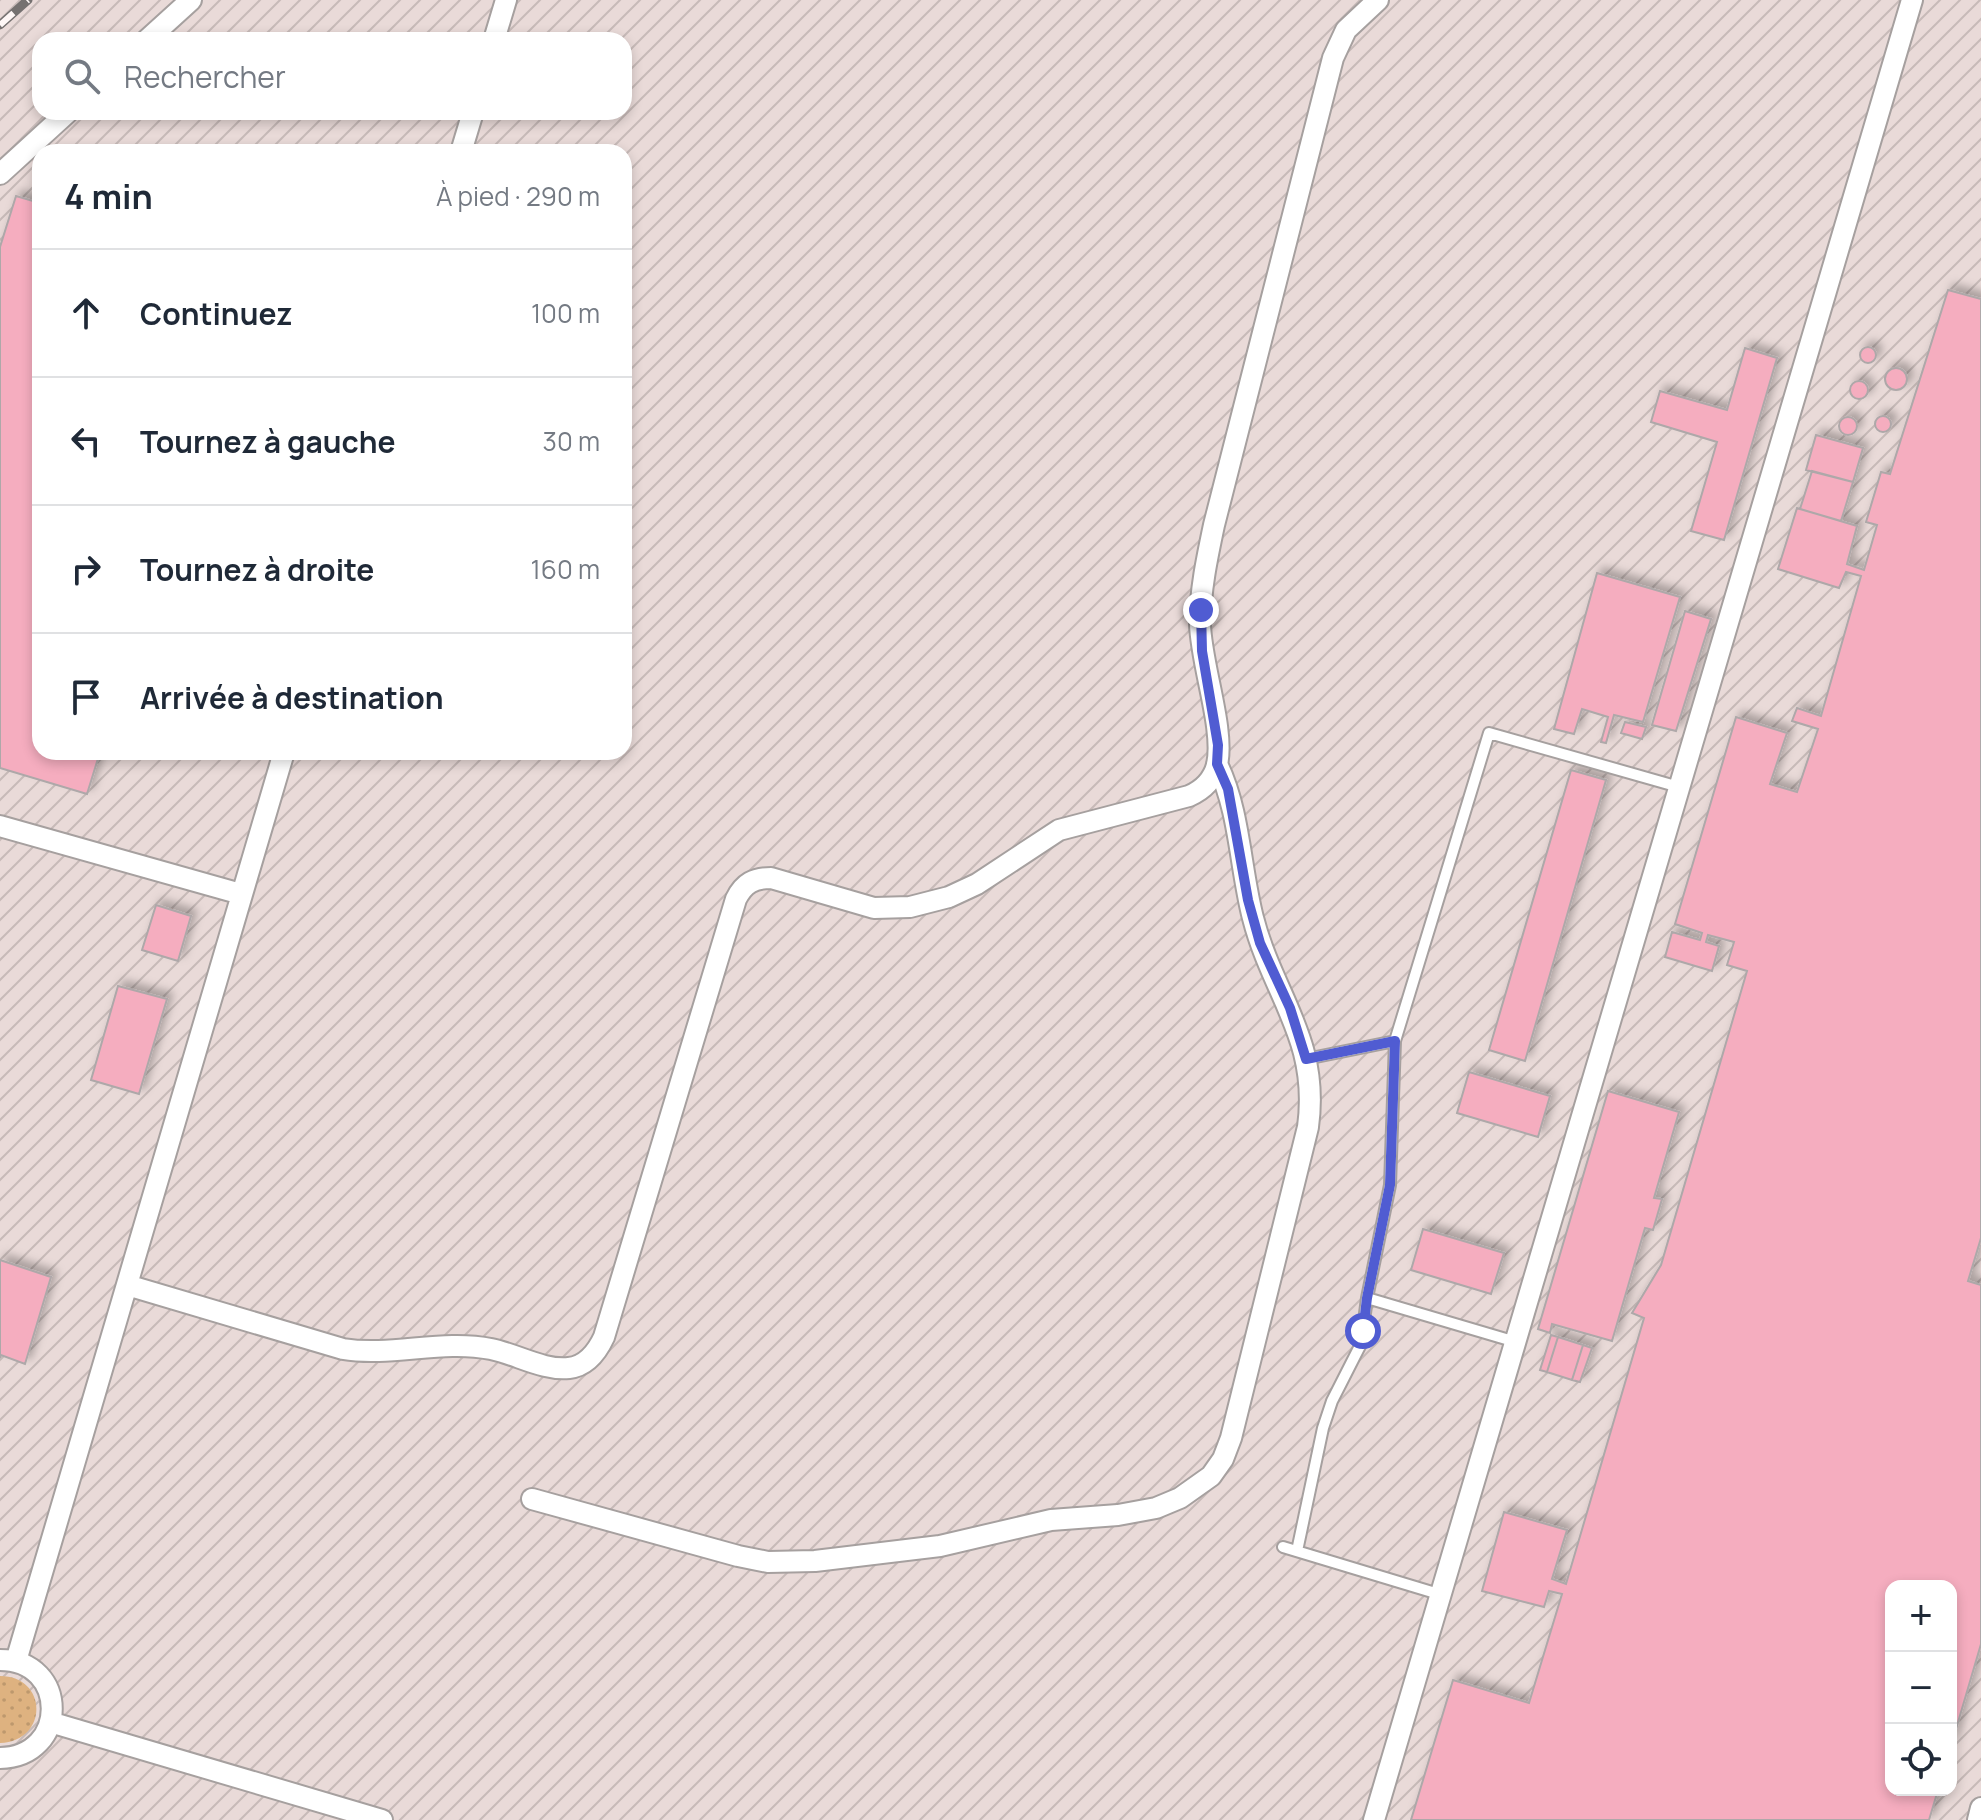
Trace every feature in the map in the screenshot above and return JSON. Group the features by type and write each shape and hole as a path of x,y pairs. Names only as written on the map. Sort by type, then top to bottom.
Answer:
{"street":[{"path":"156,32 191,0"},
{"path":"496,32 506,0"},
{"path":"532,1499 738,1556 768,1562 799,1562 940,1546 1051,1520 1139,1512 1180,1498 1211,1476 1228,1449 1308,1127 1311,1088 1295,1020 1256,929 1228,789 1217,764 1217,734 1201,638 1202,594 1210,545 1333,58 1346,30 1378,0"},
{"path":"1374,1820 1912,0"},
{"path":"33,144 59,120"},
{"path":"463,144 471,120"},
{"path":"0,174 32,145"},
{"path":"0,1758 29,1751 42,1739 50,1722 51,1700 43,1680 31,1668 8,1660 127,1285 282,760"},
{"path":"127,1285 343,1349 371,1353 477,1347 559,1368 568,1369 584,1363 595,1353 604,1337 736,899 744,885 756,879 771,878 884,909 935,901 977,884 1059,830 1197,793 1209,781 1217,764"},
{"path":"0,826 241,894"},
{"path":"50,1722 382,1820"},
{"path":"1978,1820 1981,1808"}],"lane":[{"path":"1297,1551 1323,1428 1332,1401 1361,1344 1390,1185 1395,1041 1489,733 1679,787"},
{"path":"1306,1059 1395,1041"},
{"path":"1367,1298 1516,1342"},
{"path":"1283,1547 1442,1595"}],"shaded area":[{"path":"0,0 1981,0 1981,1820 0,1820"},
{"path":"0,1676 16,1679 27,1686 34,1697 36,1709 34,1721 27,1732 16,1740 0,1743"}],"building":[{"path":"16,196 32,201 32,760 98,760 87,794 0,768 0,247"},
{"path":"1948,290 1981,299 1981,1238 1968,1281 1981,1285 1981,1644 1957,1726 1957,1580 1885,1580 1885,1796 1936,1796 1929,1820 1411,1820 1453,1680 1529,1703 1562,1594 1549,1591 1544,1607 1482,1591 1504,1512 1567,1530 1552,1579 1566,1584 1644,1318 1632,1313 1661,1265 1747,971 1727,965 1734,942 1708,935 1706,942 1719,946 1712,971 1665,957 1672,932 1700,940 1702,933 1675,924 1736,717 1787,733 1770,784 1797,792 1818,729 1792,721 1797,708 1821,716 1861,576 1846,572 1839,588 1778,569 1797,508 1857,526 1847,564 1864,570 1877,525 1866,522 1881,472 1890,474"},
{"path":"1865,347 1871,347 1876,355 1874,361 1865,363 1860,358 1860,352"},
{"path":"1745,348 1777,358 1724,540 1691,531 1717,442 1651,422 1660,391 1727,410"},
{"path":"1896,368 1904,371 1907,379 1904,387 1896,390 1888,387 1885,379 1888,371"},
{"path":"1855,381 1863,381 1868,390 1866,397 1855,399 1850,394 1850,386"},
{"path":"1880,416 1886,416 1891,424 1889,430 1880,432 1875,427 1875,421"},
{"path":"1844,417 1852,417 1857,426 1855,433 1844,435 1839,430 1839,422"},
{"path":"1816,435 1863,448 1853,482 1806,470"},
{"path":"1812,471 1853,482 1841,521 1800,509"},
{"path":"1597,573 1680,597 1643,722 1614,715 1606,743 1601,742 1608,717 1582,709 1574,734 1554,729"},
{"path":"1685,611 1711,619 1676,731 1652,725"},
{"path":"1625,722 1646,727 1642,739 1621,733"},
{"path":"1571,770 1606,780 1525,1061 1489,1050"},
{"path":"156,905 191,916 178,961 142,950"},
{"path":"118,986 167,999 139,1094 91,1080"},
{"path":"1469,1072 1550,1096 1538,1137 1457,1113"},
{"path":"1608,1091 1679,1112 1654,1198 1662,1199 1653,1230 1645,1228 1612,1341 1552,1324 1550,1333 1538,1329"},
{"path":"1423,1229 1504,1253 1491,1294 1411,1270"},
{"path":"0,1260 51,1277 25,1364 1,1355 0,1358"},
{"path":"1551,1335 1558,1337 1547,1372 1540,1370"},
{"path":"1558,1337 1583,1345 1572,1380 1547,1372"},
{"path":"1583,1345 1592,1348 1580,1382 1572,1380"}],"railway":[{"path":"0,25 28,0"}],"route":[{"path":"1201,610 1202,651 1217,734 1217,764 1228,789 1248,900 1260,943 1290,1008 1306,1059 1395,1041 1390,1185 1363,1331"}]}
